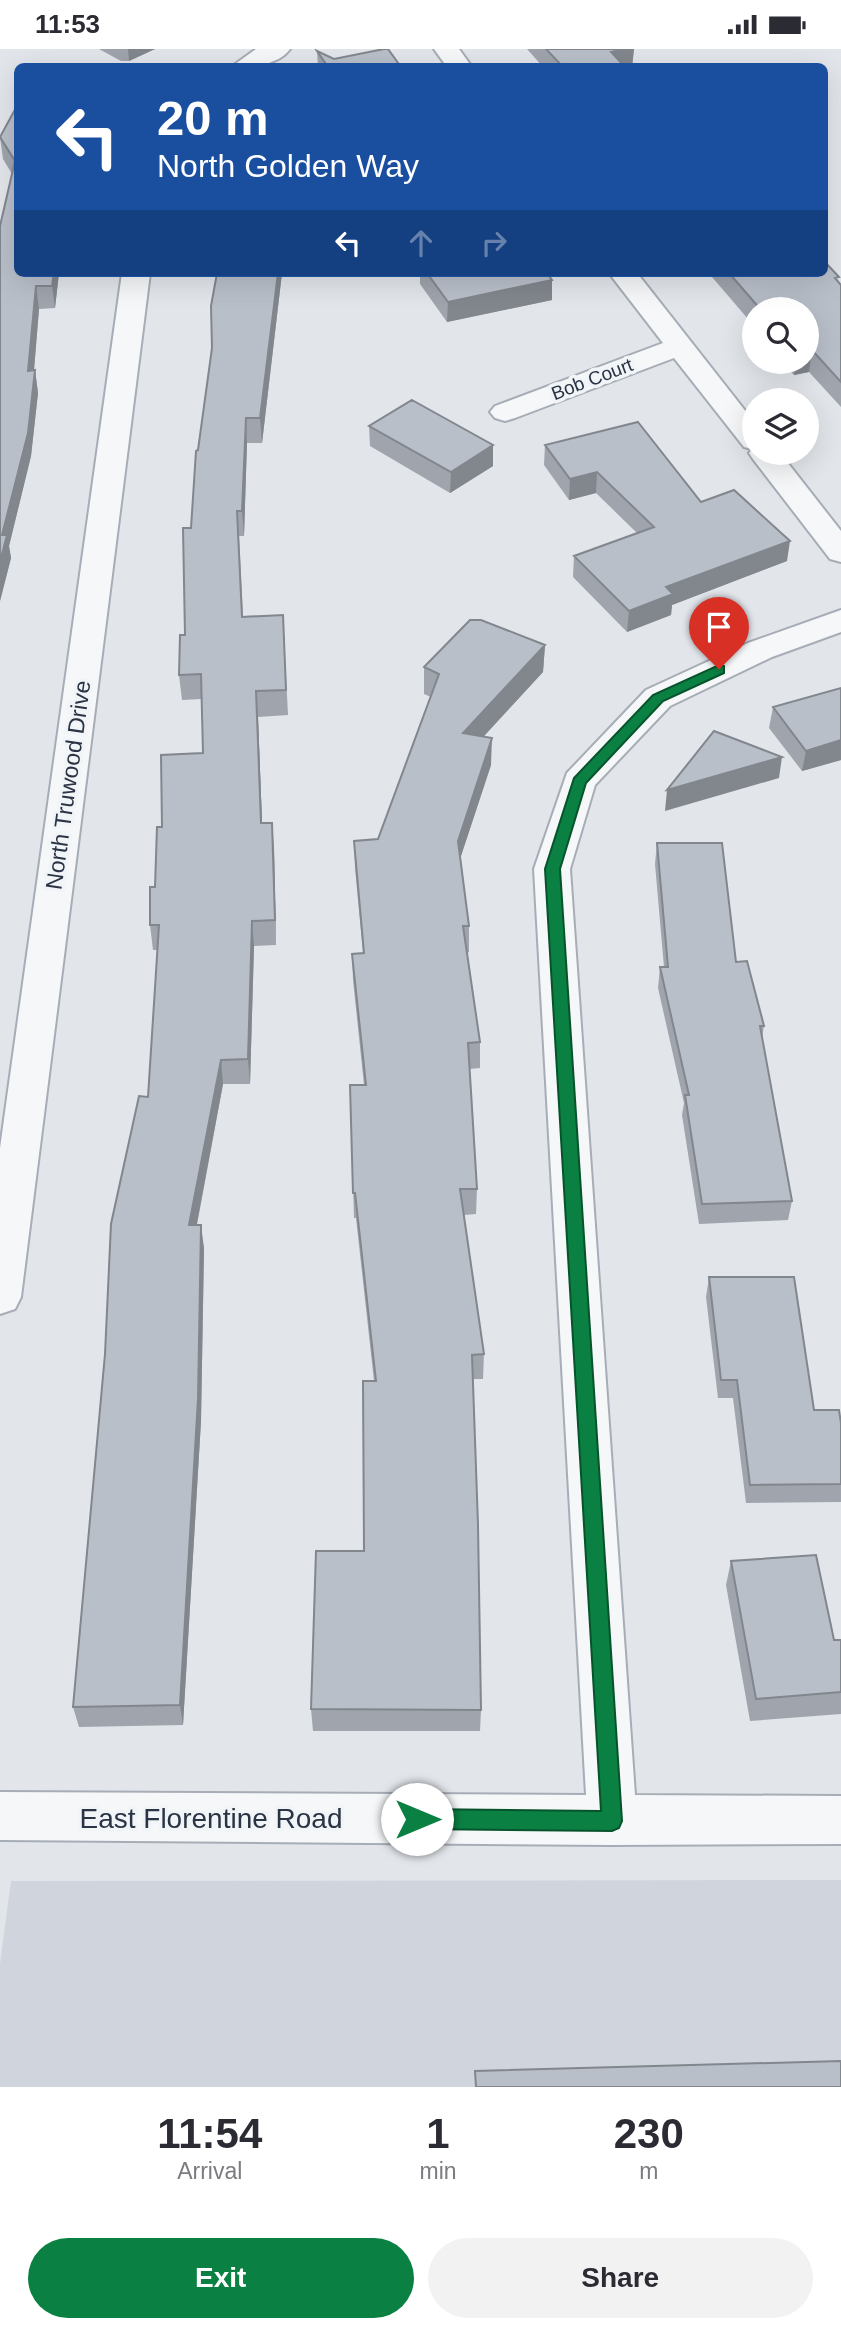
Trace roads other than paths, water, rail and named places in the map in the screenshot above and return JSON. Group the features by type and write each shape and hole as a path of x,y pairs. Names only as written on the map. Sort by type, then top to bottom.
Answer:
{"street":[{"path":"249,63 278,49"},
{"path":"446,49 457,63"},
{"name":"North Truwood Drive","path":"0,1297 135,277"},
{"path":"626,277 742,426"},
{"name":"Bob Court","path":"505,412 680,346"},
{"path":"773,465 841,552"},
{"path":"612,1821 552,869 579,781 658,698 760,650 841,620"},
{"name":"East Florentine Road","path":"0,1816 841,1820"}]}
